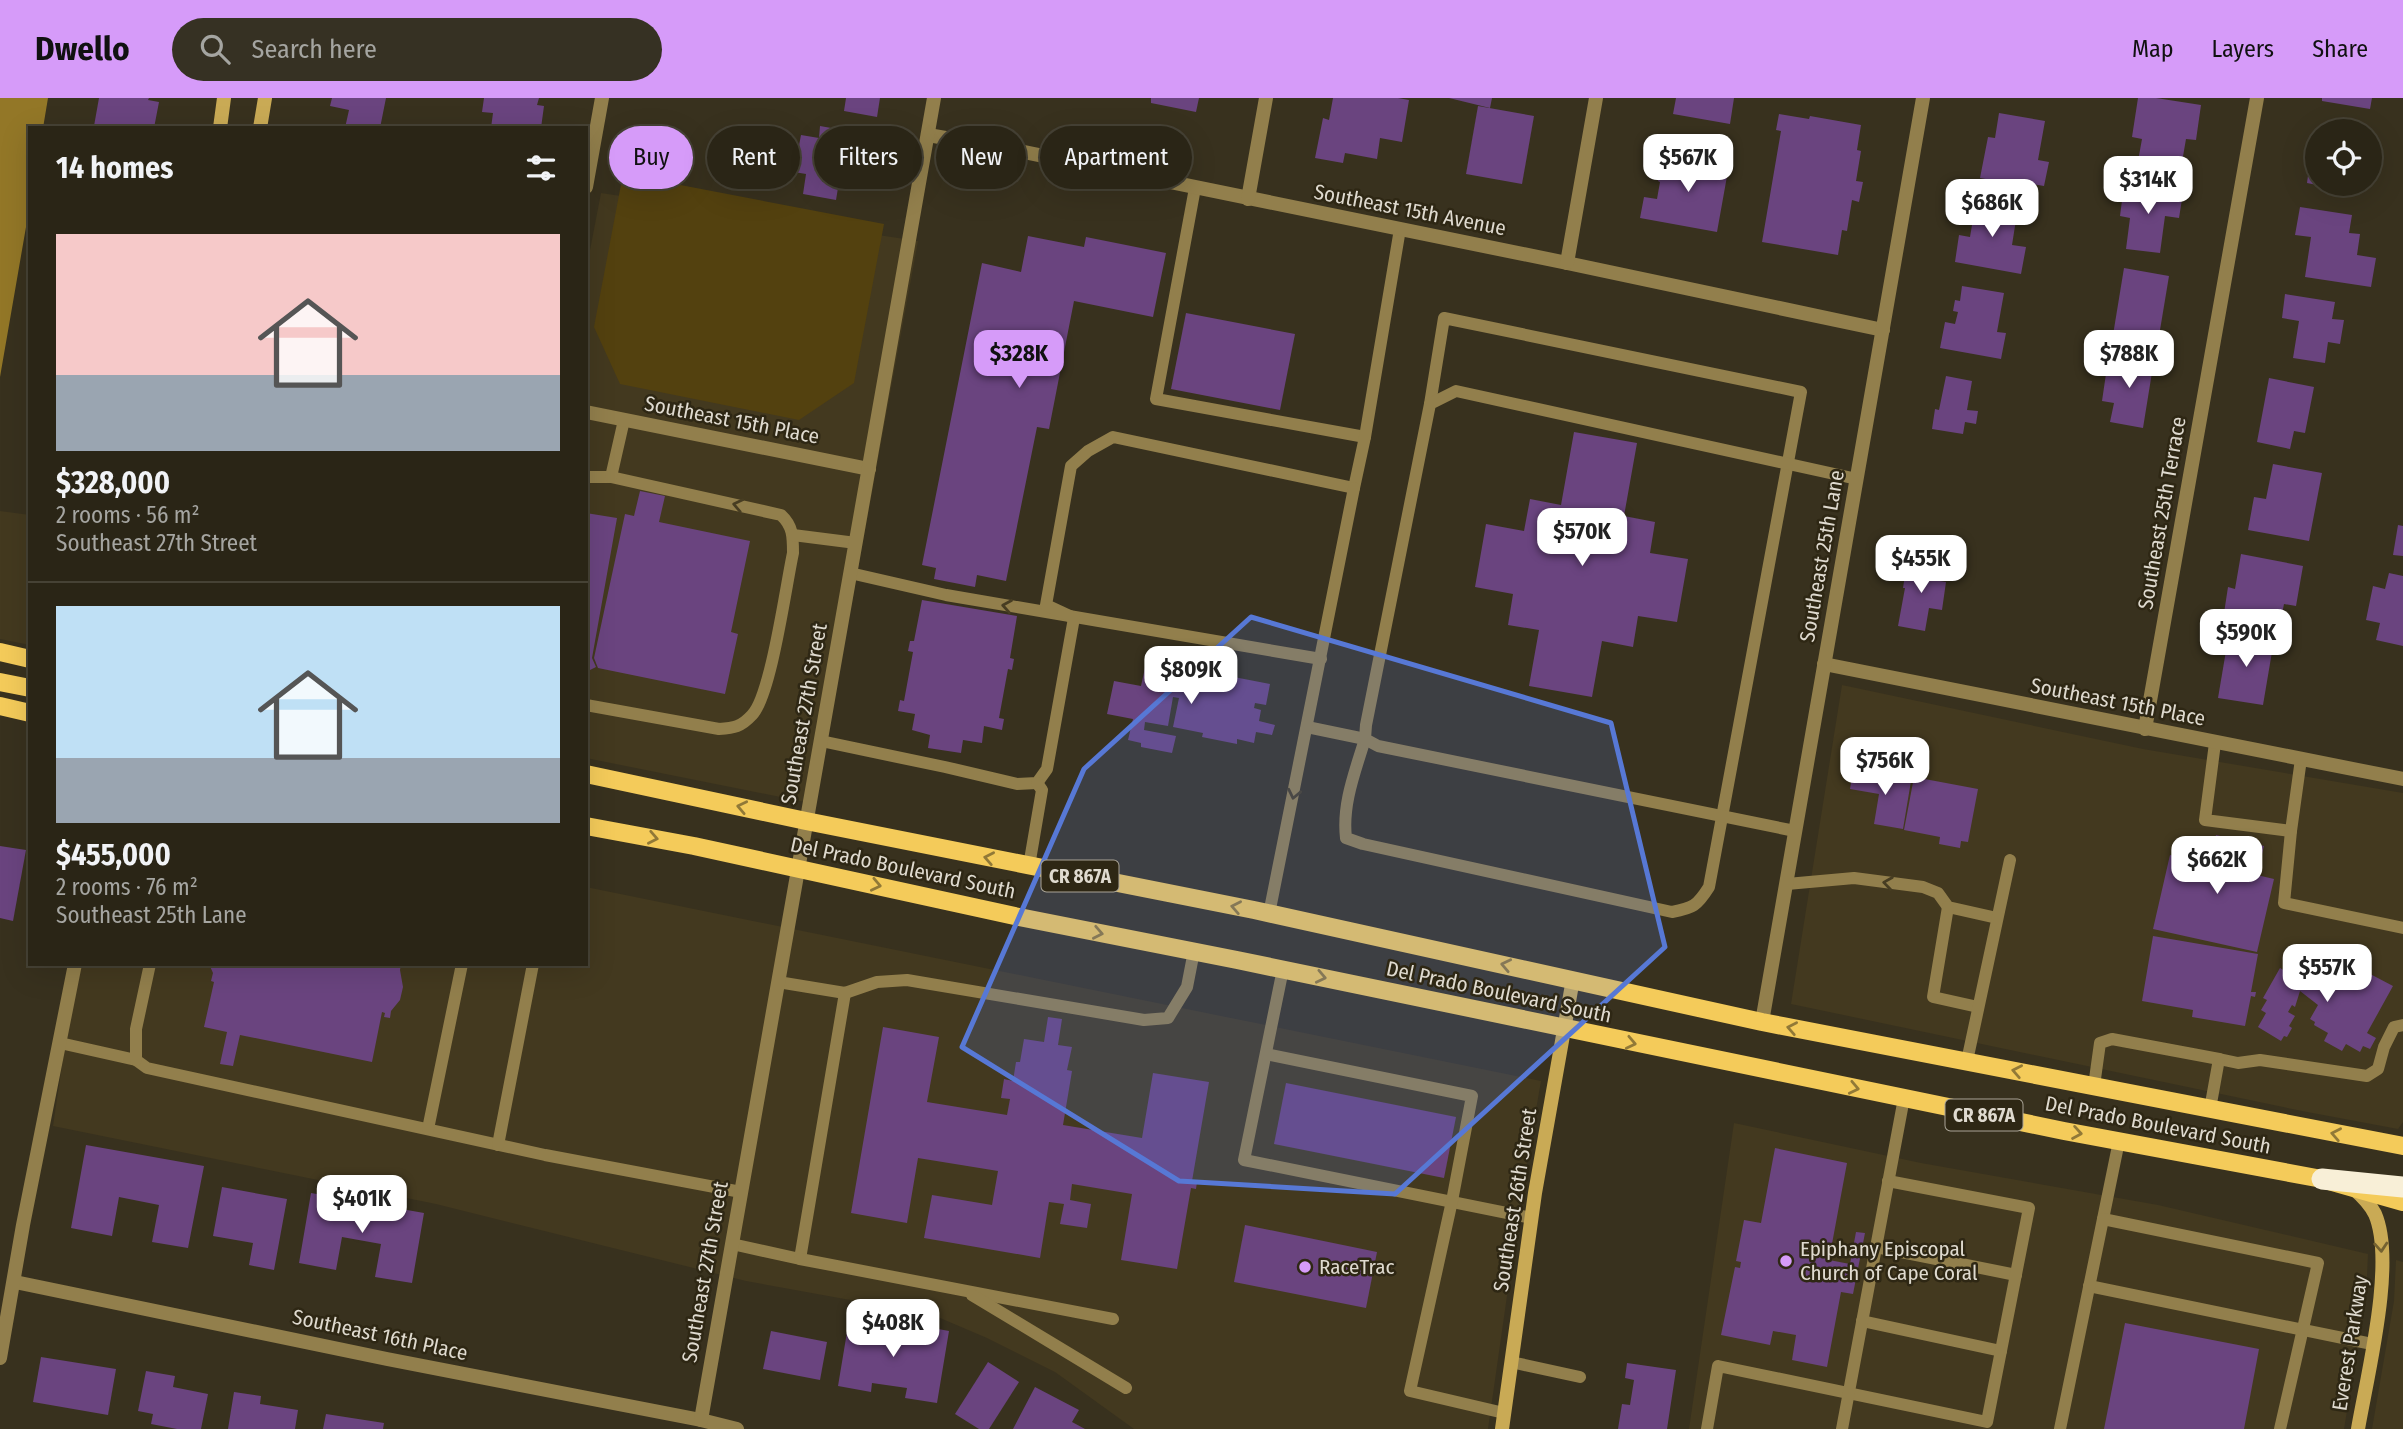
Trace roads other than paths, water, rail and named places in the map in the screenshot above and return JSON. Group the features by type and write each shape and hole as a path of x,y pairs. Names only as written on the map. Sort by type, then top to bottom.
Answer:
{"highway":[{"path":"2322,1179 2403,1187"}],"main road":[{"path":"0,652 28,659"},
{"path":"0,682 28,688"},
{"path":"0,706 28,713"},
{"name":"Del Prado Boulevard South","path":"588,774 1269,914 1762,1022 2403,1145"},
{"name":"Del Prado Boulevard South","path":"588,826 1564,1029 2119,1141 2322,1179 2403,1202"}],"street":[{"path":"220,126 224,98"},
{"path":"260,126 265,98"},
{"path":"588,176 602,98"},
{"name":"Southeast 27th Street","path":"701,1420 934,98"},
{"path":"1248,199 1266,98"},
{"path":"1567,263 1596,98"},
{"name":"Southeast 25th Lane","path":"1762,1022 1923,98"},
{"name":"Southeast 25th Terrace","path":"2144,729 2257,98"},
{"name":"Southeast 15th Avenue","path":"928,135 1004,148 1883,330"},
{"name":"Southeast 15th Place","path":"588,412 869,470"},
{"name":"Southeast 15th Place","path":"1825,664 2403,779"},
{"path":"0,1358 23,1225 75,966"},
{"name":"Southeast 26th Street","path":"1502,1429 1532,1218 1573,979"},
{"name":"Everest Parkway","path":"2353,1188 2374,1214 2382,1247 2380,1299 2358,1429"},
{"name":"Southeast 16th Place","path":"15,1282 737,1429"}],"lane":[{"path":"1195,188 1156,399 1365,437"},
{"path":"1269,914 1365,437 1399,229"},
{"path":"1444,318 1801,392 1709,887 1698,904 1672,912 1346,838 1344,819 1351,783 1365,740 1430,404 1444,318"},
{"path":"1430,404 1457,391 1857,479"},
{"path":"611,477 624,420"},
{"path":"1074,618 1046,605 1071,466 1088,451 1113,437 1354,488"},
{"path":"588,477 611,477 781,515 789,523 793,535 793,553 765,692 754,714 737,728 719,729 588,705"},
{"path":"793,535 856,543"},
{"path":"850,573 946,595 1321,659"},
{"path":"821,741 1017,785 1037,783 1047,769 1074,618"},
{"path":"1307,727 1365,740 1378,746 1795,831"},
{"path":"2216,743 2205,820 2291,831"},
{"path":"2301,759 2284,903 2403,928"},
{"path":"1029,866 1042,790 1037,783"},
{"path":"1967,1061 2010,860"},
{"path":"1787,884 1854,878 1923,887 1938,892 1948,906 1997,918"},
{"path":"1948,906 1933,997 1978,1007"},
{"path":"778,982 845,993 877,982 907,980 1144,1020 1168,1018 1186,987 1194,951"},
{"path":"136,1060 136,1029 150,966"},
{"path":"428,1129 462,966"},
{"path":"498,1145 533,966"},
{"path":"1283,969 1244,1160 1532,1218"},
{"path":"800,1259 845,993"},
{"path":"2094,1086 2100,1043 2112,1039 2238,1063 2260,1060 2367,1076 2378,1069 2384,1047 2394,1027 2403,1026"},
{"path":"60,1043 136,1060 147,1068 498,1145 741,1192"},
{"path":"1266,1054 1472,1096 1410,1391 1504,1413"},
{"path":"2210,1109 2220,1059"},
{"path":"1842,1429 1904,1098"},
{"path":"2060,1429 2119,1141"},
{"path":"1707,1429 1718,1366 1987,1422 2029,1208 1888,1181"},
{"path":"2103,1219 2318,1263 2280,1429"},
{"path":"732,1244 1113,1319"},
{"path":"1876,1247 2016,1275"},
{"path":"2089,1286 2372,1344"},
{"path":"962,1290 1126,1388"},
{"path":"1862,1321 2001,1351"},
{"path":"1511,1362 1580,1377"}],"place":[{"name":"Epiphany Episcopal Church of Cape Coral","path":"1786,1261"},
{"name":"RaceTrac","path":"1305,1267"}]}
